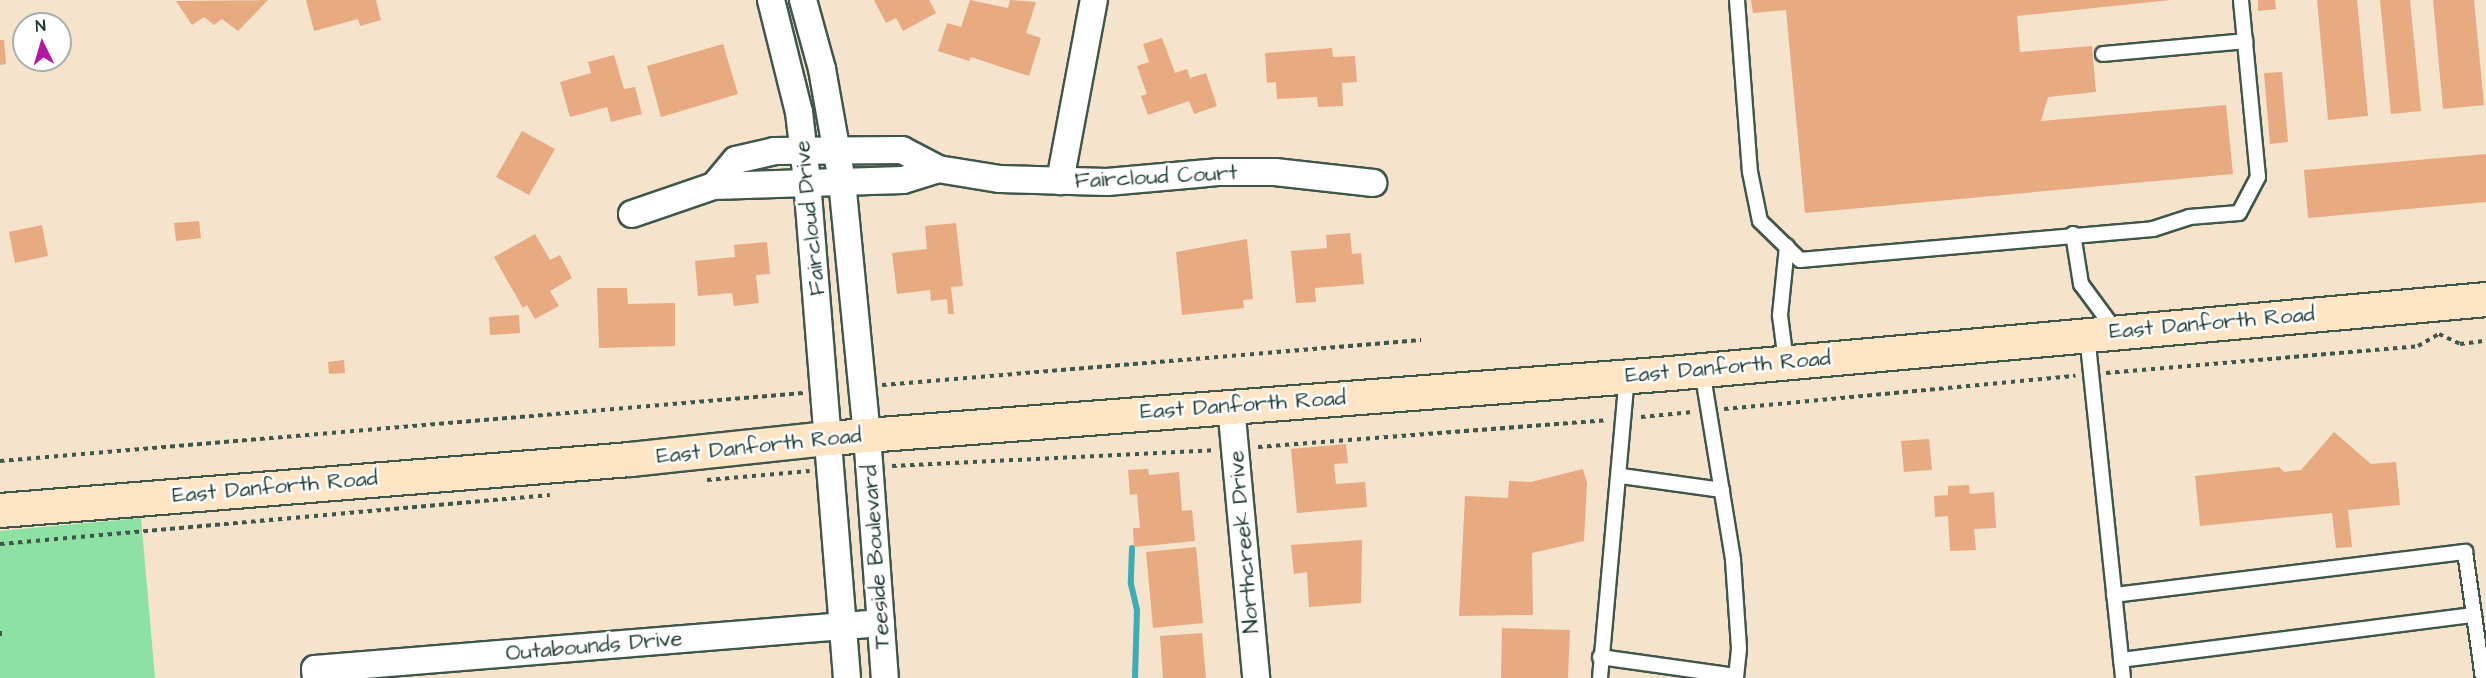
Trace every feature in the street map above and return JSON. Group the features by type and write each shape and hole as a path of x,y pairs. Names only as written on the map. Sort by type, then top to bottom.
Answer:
{"street":[{"name":"Faircloud Drive","path":"771,0 799,112 827,391 828,438"},
{"name":"Faircloud Drive","path":"802,0 822,69 842,181 860,387 867,435"},
{"path":"1060,181 1071,138 1094,0"},
{"name":"Faircloud Court","path":"714,186 736,160 774,151 837,150 902,150 938,169 1000,179 1060,181 1275,172 1373,183"},
{"name":"Faircloud Court","path":"632,214 714,186 747,188 807,182 903,180 938,169"},
{"name":"East Danforth Road","path":"0,510 618,460 828,438 1702,370 2486,299"},
{"name":"Northcreek Drive","path":"1231,406 1256,678"},
{"name":"Teeside Boulevard","path":"867,435 885,678"},
{"name":"Teeside Boulevard","path":"828,438 847,678"},
{"name":"Outabounds Drive","path":"316,678 315,669 881,623"}],"lane":[{"path":"1737,0 1750,172 1760,221 1800,260 2029,242 2073,234 2153,229 2189,217 2239,213 2258,177 2241,0"},
{"path":"2103,54 2244,41"},
{"path":"2073,234 2081,284 2101,333 2114,595 2123,678"},
{"path":"1786,362 1780,315 1787,246"},
{"path":"1600,657 1736,677 1733,560 1702,370"},
{"path":"1600,678 1600,657 1621,476 1627,376"},
{"path":"1621,476 1722,490"},
{"path":"2114,595 2465,552 2483,678"},
{"path":"2121,660 2474,615"}],"path":[{"path":"860,387 1421,340"},
{"path":"0,461 827,391"},
{"path":"0,631 0,638"}],"green space":[{"path":"141,518 155,678 0,678 0,531"}],"building":[{"path":"268,0 238,31 222,19 214,25 204,17 192,25 176,1"},
{"path":"306,0 376,0 381,20 360,26 358,19 314,31"},
{"path":"874,0 929,0 936,13 903,31 896,18 886,23"},
{"path":"970,0 1008,8 1010,0 1036,2 1026,33 1041,38 1029,76 971,57 969,61 938,51 947,23 961,27"},
{"path":"1751,0 2171,0 2017,16 2020,52 2092,46 2096,92 2048,97 2041,121 2226,105 2233,174 1805,213 1786,10 1753,13"},
{"path":"2258,0 2275,0 2276,9 2258,11"},
{"path":"2317,0 2357,0 2368,116 2328,120"},
{"path":"2380,0 2410,0 2421,111 2391,114"},
{"path":"2433,0 2474,0 2484,105 2443,109"},
{"path":"1162,38 1175,73 1187,69 1190,78 1206,73 1217,106 1194,114 1189,101 1148,115 1141,96 1147,94 1137,66 1149,62 1143,44"},
{"path":"0,40 4,40 6,64 0,65"},
{"path":"723,44 738,94 661,117 647,66"},
{"path":"1332,48 1333,57 1355,56 1357,82 1342,83 1343,106 1318,107 1317,97 1277,99 1276,82 1267,83 1265,53"},
{"path":"614,55 624,89 635,87 642,114 611,122 607,107 570,117 560,82 591,73 588,62"},
{"path":"2282,72 2288,142 2270,144 2264,73"},
{"path":"522,131 555,149 529,195 496,177"},
{"path":"2486,154 2486,202 2308,218 2304,170"},
{"path":"199,221 201,238 176,241 174,223"},
{"path":"956,223 963,286 951,287 954,314 948,314 947,299 931,301 930,290 897,294 892,253 927,249 925,226"},
{"path":"42,225 48,256 15,263 9,232"},
{"path":"1350,233 1352,254 1361,253 1364,284 1315,288 1316,302 1296,303 1291,251 1327,248 1326,235"},
{"path":"535,234 550,260 560,255 572,278 550,291 559,306 535,319 527,305 523,308 494,257"},
{"path":"1247,239 1253,299 1243,300 1244,308 1182,315 1176,252"},
{"path":"767,242 770,274 756,275 759,303 734,306 732,293 698,296 695,261 735,257 734,245"},
{"path":"597,288 627,288 628,304 675,303 675,346 599,348"},
{"path":"519,315 520,333 490,335 489,317"},
{"path":"344,360 345,373 329,374 328,362"},
{"path":"2334,432 2371,464 2396,462 2400,505 2348,510 2352,547 2336,548 2332,513 2200,526 2195,476 2279,467 2284,472 2301,470"},
{"path":"1929,439 1932,470 1904,472 1901,441"},
{"path":"1346,444 1348,463 1334,464 1336,484 1365,482 1367,507 1297,513 1291,449"},
{"path":"1148,469 1149,475 1179,472 1182,511 1192,510 1195,541 1134,547 1133,528 1140,528 1137,494 1130,495 1128,470"},
{"path":"1583,469 1587,483 1584,541 1532,553 1533,615 1459,616 1465,496 1508,498 1509,481 1531,482"},
{"path":"1969,485 1970,494 1994,492 1996,528 1974,529 1976,550 1950,551 1948,516 1935,517 1934,496 1948,495 1948,486"},
{"path":"1362,540 1361,603 1309,607 1307,572 1294,574 1291,545"},
{"path":"1196,547 1203,623 1153,628 1146,552"},
{"path":"1502,628 1570,630 1568,678 1501,678"},
{"path":"1202,633 1206,678 1163,678 1160,636"}],"waterway":[{"path":"1132,548 1131,584 1137,610 1135,678"}]}
